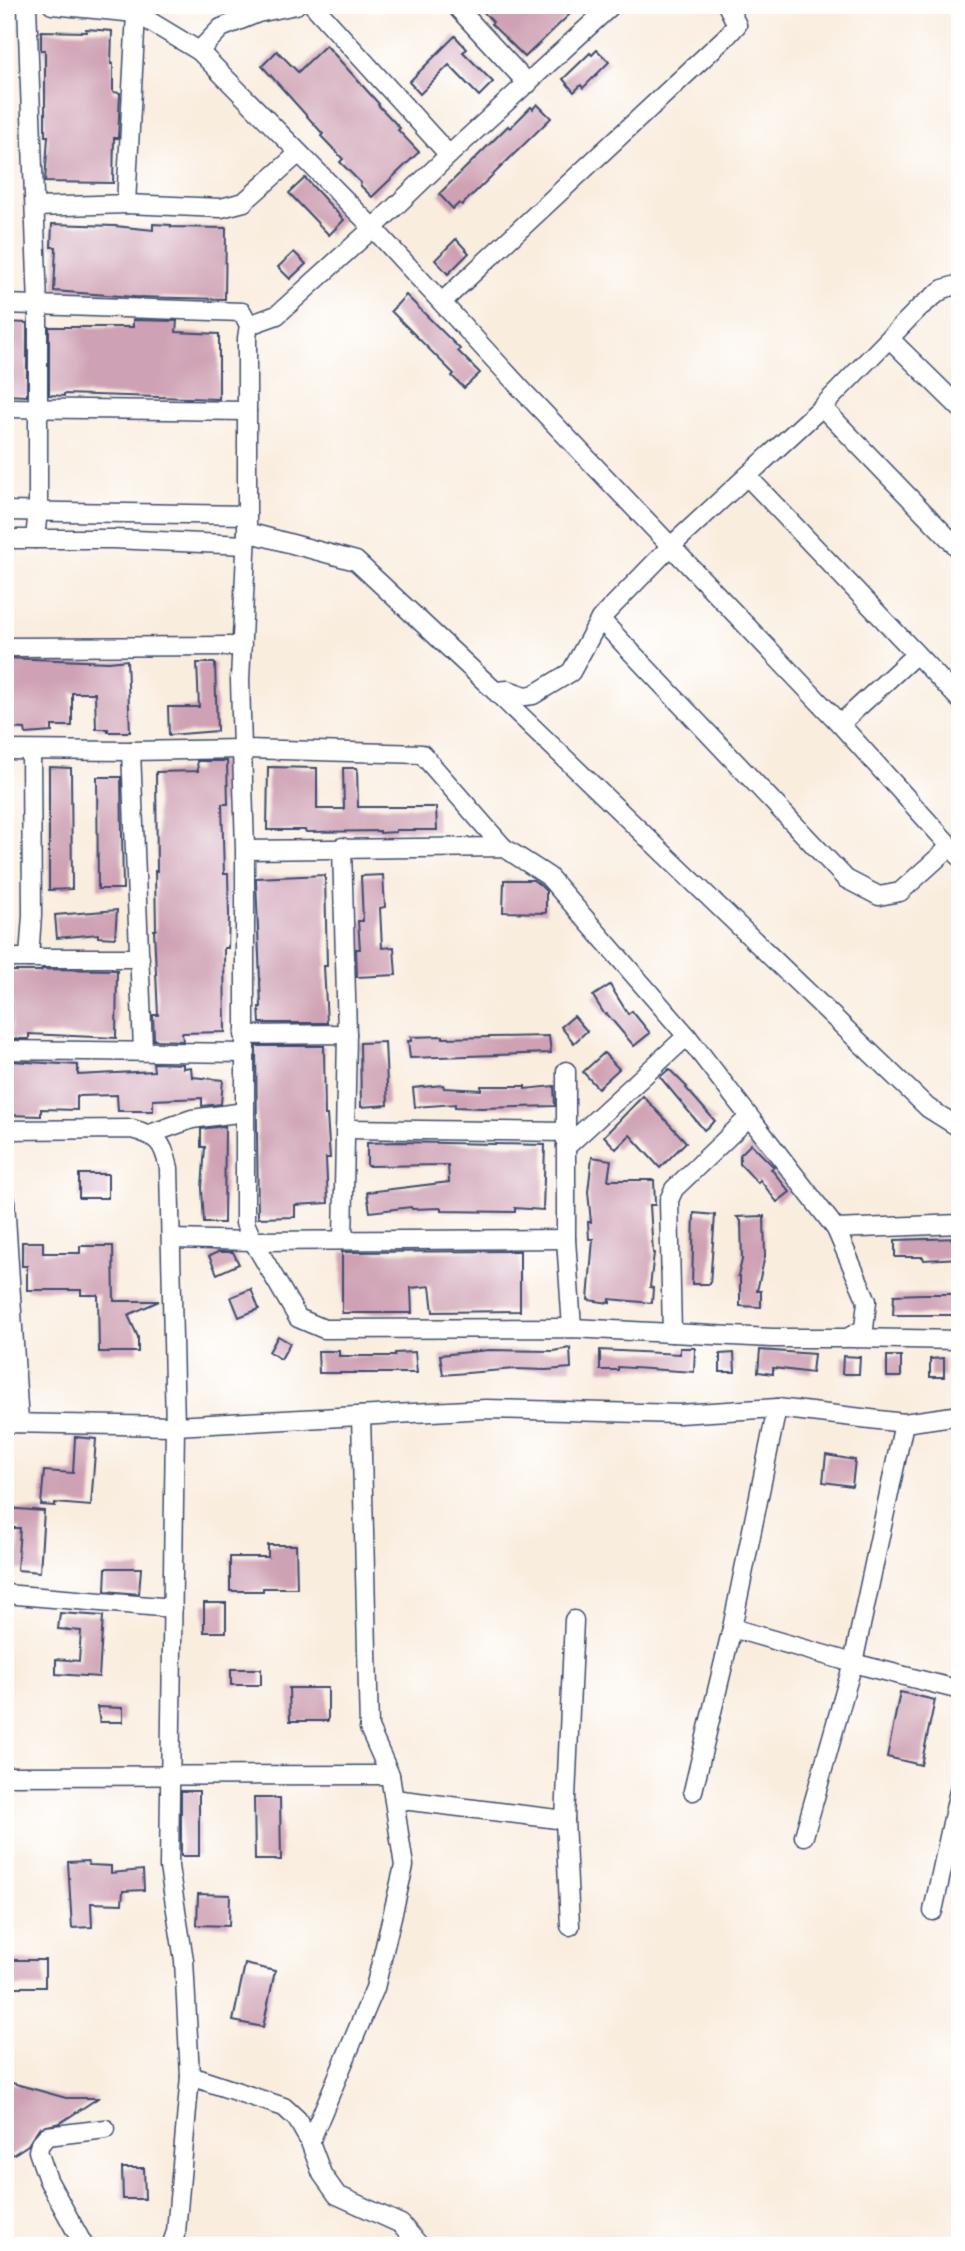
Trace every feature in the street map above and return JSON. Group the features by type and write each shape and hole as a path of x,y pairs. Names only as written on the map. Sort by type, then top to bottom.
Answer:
{"street":[{"path":"27,5 38,306 38,510 35,539"},
{"path":"52,5 136,13 199,51 373,228 670,547 840,724 955,852 900,892 879,896 846,879 600,619"},
{"path":"199,51 221,28 258,13 296,5"},
{"path":"313,5 449,155"},
{"path":"455,5 528,84"},
{"path":"250,325 277,315 612,5"},
{"path":"442,302 727,36 737,25 727,5"},
{"path":"126,204 136,13"},
{"path":"34,207 126,204 221,208 244,202 299,153"},
{"path":"495,691 508,690 525,696 533,695 570,672 600,619 670,547 822,407 920,307 943,289 960,284"},
{"path":"5,304 242,312 250,325 247,338 247,531 242,646 245,1223 298,1318 324,1329 572,1328 772,1338 960,1340"},
{"path":"890,339 960,408"},
{"path":"822,407 960,550"},
{"path":"5,408 247,411"},
{"path":"747,476 960,700"},
{"path":"5,511 38,510 247,531 356,561 495,691 928,1108 960,1128"},
{"path":"5,539 113,539 247,531"},
{"path":"5,647 242,646"},
{"path":"840,724 916,654"},
{"path":"5,750 242,749 422,754 503,847 548,876 687,1036 836,1229 867,1301 864,1329 847,1338"},
{"path":"29,958 32,915 32,751"},
{"path":"131,751 143,1050"},
{"path":"342,847 348,1034 343,1240"},
{"path":"245,850 503,847"},
{"path":"5,958 140,958"},
{"path":"5,1050 143,1050 348,1034"},
{"path":"345,1129 566,1139 687,1036"},
{"path":"566,1070 566,1239 572,1328"},
{"path":"150,1134 192,1119 245,1112"},
{"path":"672,1334 669,1200 674,1189 749,1117"},
{"path":"5,1130 132,1129 150,1134 164,1147 170,1168 175,1426 169,1867 184,1960 190,2076 176,2231 171,2246"},
{"path":"5,1201 12,1423 175,1426 486,1409 679,1414 777,1408 904,1423 960,1415"},
{"path":"836,1229 960,1224"},
{"path":"172,1240 566,1239"},
{"path":"693,1791 732,1628 777,1408"},
{"path":"310,2142 375,1988 404,1866 390,1775 369,1728 361,1416"},
{"path":"804,1836 853,1663 904,1423"},
{"path":"5,1594 173,1608"},
{"path":"570,1926 565,1820 574,1620"},
{"path":"732,1628 853,1663 960,1689"},
{"path":"5,1776 390,1775"},
{"path":"933,1911 960,1786"},
{"path":"394,1799 565,1820"},
{"path":"190,2076 284,2106 297,2119 310,2142 322,2174 337,2195 401,2224 420,2246"},
{"path":"84,2246 48,2180 38,2151 47,2136 106,2129"}],"building":[{"path":"477,5 563,5 571,13 525,57 491,24 493,22"},
{"path":"86,29 112,31 113,92 120,93 118,138 114,138 113,183 45,182 48,136 45,136 45,50 41,50 41,31 86,32"},
{"path":"455,36 467,49 463,52 493,82 479,96 449,65 420,94 409,82"},
{"path":"326,45 419,152 372,197 340,162 343,159 321,136 323,134 262,66 277,51 298,72"},
{"path":"597,50 609,62 583,88 581,85 574,92 563,79 590,53 592,55"},
{"path":"537,104 551,118 462,205 459,203 453,209 439,194 508,126 510,128"},
{"path":"305,178 344,220 329,235 289,193"},
{"path":"52,224 153,230 153,224 226,228 225,299 134,297 54,291 56,247 51,247"},
{"path":"456,239 469,253 448,274 435,260"},
{"path":"294,252 306,264 290,279 278,267"},
{"path":"406,295 480,373 464,388 452,376 454,374 391,311"},
{"path":"133,320 177,321 176,332 219,334 219,399 49,395 49,327 133,327"},
{"path":"5,322 27,323 27,396 5,395"},
{"path":"5,658 109,662 127,660 130,732 96,729 95,693 72,693 72,726 52,726 52,732 26,734 25,729 5,728"},
{"path":"197,663 215,663 217,731 169,735 168,707 199,707"},
{"path":"197,761 227,761 228,804 222,804 224,874 228,874 229,915 228,948 224,948 225,1032 182,1033 183,1041 154,1040 153,1015 158,1015 154,930 157,871 156,772 198,771"},
{"path":"49,767 71,768 72,889 49,890"},
{"path":"268,767 317,768 317,809 344,809 343,768 357,768 358,807 436,807 437,830 396,830 380,833 267,830"},
{"path":"97,777 121,777 123,889 98,889"},
{"path":"325,875 327,966 324,966 327,1023 260,1023 256,878"},
{"path":"383,875 385,907 380,908 382,948 394,947 396,975 357,977 356,949 360,949 358,921 363,921 361,876"},
{"path":"504,880 533,880 540,885 546,891 546,913 503,912"},
{"path":"117,910 115,938 98,937 98,934 57,938 55,915"},
{"path":"117,970 116,1038 29,1034 29,1039 11,1039 12,1005 5,1005 5,971"},
{"path":"610,985 628,1014 632,1011 650,1033 634,1046 607,1014 605,1015 593,996"},
{"path":"574,1016 587,1031 574,1043 561,1027"},
{"path":"549,1036 551,1053 410,1058 408,1041 411,1041 411,1037"},
{"path":"385,1042 388,1105 361,1107 360,1043"},
{"path":"256,1046 324,1046 325,1115 330,1158 326,1158 328,1203 295,1205 295,1217 258,1218"},
{"path":"604,1053 619,1069 598,1088 583,1072"},
{"path":"11,1061 78,1065 78,1075 154,1071 153,1063 183,1064 183,1068 191,1067 192,1077 223,1080 221,1104 202,1106 202,1098 153,1100 153,1111 118,1111 117,1095 77,1096 77,1110 41,1109 41,1116 5,1115 5,1063"},
{"path":"669,1069 715,1121 704,1130 660,1077"},
{"path":"443,1085 444,1088 481,1090 481,1086 525,1086 525,1089 554,1086 555,1106 481,1108 455,1107 455,1104 415,1107 413,1088"},
{"path":"643,1096 686,1142 660,1168 630,1135 616,1149 604,1136"},
{"path":"225,1126 224,1223 204,1223 202,1188 205,1147 201,1147 201,1129"},
{"path":"367,1143 545,1145 543,1210 515,1208 515,1212 441,1211 441,1208 411,1207 370,1212 367,1192 449,1182 448,1165 367,1166"},
{"path":"751,1144 774,1167 771,1169 790,1192 777,1202 760,1180 758,1183 740,1164 740,1155"},
{"path":"592,1157 611,1160 608,1180 654,1180 655,1205 650,1205 654,1253 650,1287 653,1288 652,1303 588,1300 593,1239 589,1239 588,1222 591,1222 588,1192"},
{"path":"79,1174 108,1174 108,1198 79,1198"},
{"path":"694,1213 715,1215 710,1284 692,1284"},
{"path":"764,1216 765,1256 757,1291 761,1291 761,1307 740,1306 738,1276 742,1260 741,1221 737,1217"},
{"path":"960,1238 960,1258 924,1260 923,1257 895,1257 895,1240"},
{"path":"22,1242 43,1242 43,1253 80,1253 80,1246 113,1246 114,1301 159,1301 128,1315 138,1337 138,1352 99,1352 98,1295 81,1295 81,1290 27,1290 27,1266 22,1266"},
{"path":"520,1251 520,1311 433,1312 430,1286 411,1288 412,1313 342,1313 342,1252"},
{"path":"218,1252 233,1252 239,1264 217,1274 209,1256"},
{"path":"251,1289 259,1309 239,1317 231,1297"},
{"path":"960,1294 960,1315 893,1315 894,1295"},
{"path":"278,1336 290,1343 281,1359 269,1352"},
{"path":"570,1348 571,1368 546,1370 515,1369 443,1375 440,1355 489,1350 553,1351"},
{"path":"680,1348 695,1348 694,1372 618,1367 618,1370 600,1370 600,1350 680,1354"},
{"path":"760,1350 814,1354 812,1373 773,1368 773,1374 758,1372"},
{"path":"318,1351 339,1351 339,1356 395,1356 395,1353 415,1352 417,1373 319,1373"},
{"path":"734,1353 735,1372 720,1372 720,1354"},
{"path":"843,1356 860,1357 859,1374 842,1374"},
{"path":"887,1356 901,1356 901,1377 887,1377"},
{"path":"944,1358 944,1377 930,1377 930,1359"},
{"path":"75,1437 96,1439 91,1506 55,1503 55,1506 41,1505 44,1471 73,1473"},
{"path":"826,1455 855,1460 852,1486 823,1482"},
{"path":"5,1508 44,1511 40,1572 17,1570 20,1528 5,1528"},
{"path":"268,1545 296,1545 297,1588 230,1591 230,1557 268,1557"},
{"path":"106,1568 141,1568 139,1594 105,1591"},
{"path":"204,1603 226,1603 226,1632 204,1632"},
{"path":"60,1613 103,1616 99,1677 56,1674 56,1659 79,1661 81,1631 58,1629"},
{"path":"231,1669 261,1669 261,1685 231,1685"},
{"path":"289,1688 328,1688 328,1721 290,1721"},
{"path":"900,1692 935,1700 921,1765 887,1757"},
{"path":"97,1707 123,1708 123,1722 100,1722"},
{"path":"181,1791 199,1791 199,1856 181,1856"},
{"path":"254,1798 280,1798 281,1860 255,1860"},
{"path":"88,1861 89,1865 111,1866 111,1873 143,1870 144,1890 123,1891 122,1904 91,1903 92,1927 72,1928 68,1862"},
{"path":"198,1894 230,1895 229,1926 197,1925"},
{"path":"12,1960 45,1960 45,1987 12,1987"},
{"path":"245,1964 275,1971 263,2027 233,2021"},
{"path":"5,2081 66,2098 98,2098 60,2123 39,2128 28,2145 5,2160"},
{"path":"122,2168 144,2168 145,2199 123,2199"}]}
